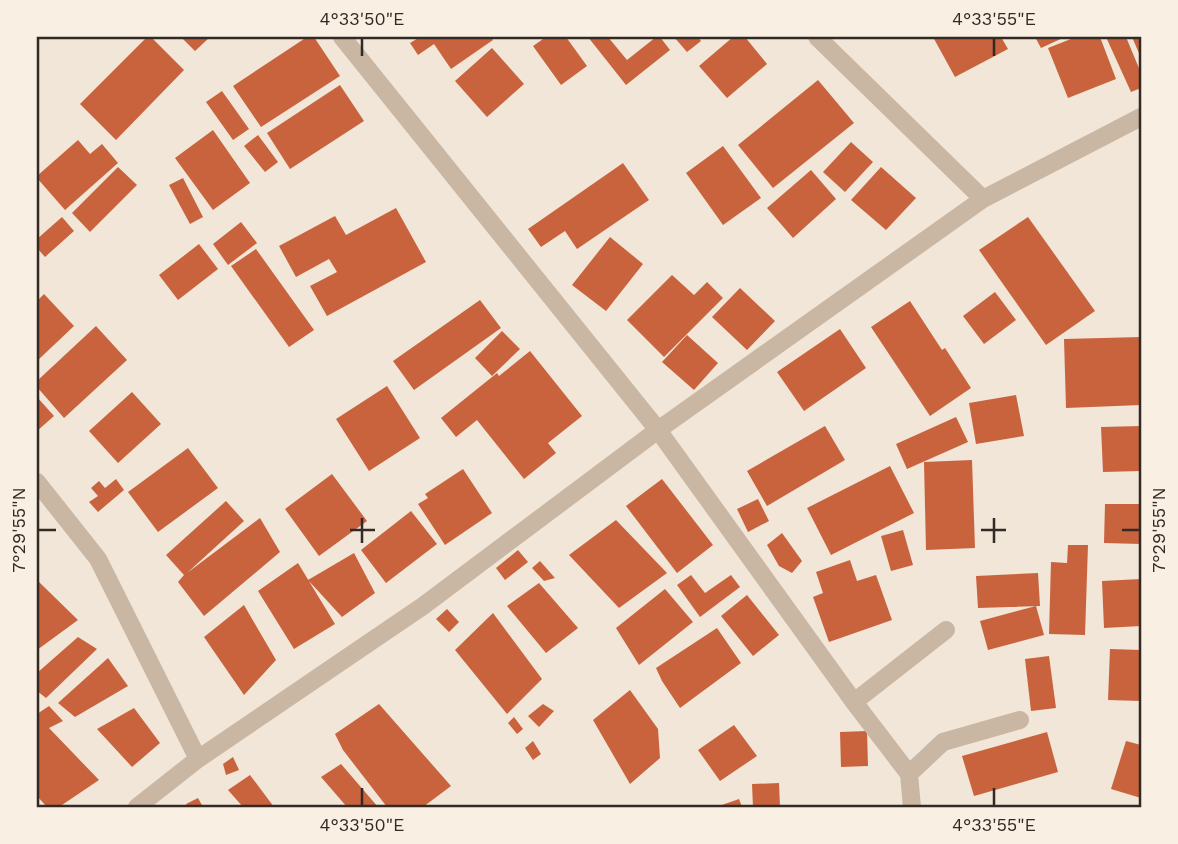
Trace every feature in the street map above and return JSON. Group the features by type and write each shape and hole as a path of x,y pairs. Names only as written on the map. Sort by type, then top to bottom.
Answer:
{"street":[{"path":"342,37 658,430 909,774 912,807"},
{"path":"817,37 983,199"},
{"path":"137,807 198,760 422,606 658,430 983,199 1141,117"},
{"path":"37,482 98,559 198,760"},
{"path":"854,702 946,630"},
{"path":"909,774 943,742 1020,720"}],"building":[{"path":"147,37 151,37 184,70 116,140 80,104"},
{"path":"181,37 210,37 195,51"},
{"path":"307,37 314,37 340,76 261,127 233,86"},
{"path":"420,37 491,37 493,40 451,69 434,44 418,55 410,43"},
{"path":"546,37 566,37 587,66 561,85 533,46"},
{"path":"588,37 608,37 627,60 656,37 660,37 670,50 626,85"},
{"path":"674,37 698,37 701,41 687,52"},
{"path":"733,37 745,37 767,64 727,98 699,66"},
{"path":"933,37 1001,37 1008,49 955,77"},
{"path":"1035,37 1065,37 1041,48"},
{"path":"1076,37 1100,37 1116,79 1068,98 1048,48"},
{"path":"1106,37 1126,37 1141,73 1141,88 1131,92"},
{"path":"1132,37 1141,37 1141,58"},
{"path":"492,48 524,84 487,117 455,81"},
{"path":"818,80 854,123 773,188 738,145"},
{"path":"340,85 364,121 290,169 267,133"},
{"path":"222,91 249,129 233,140 206,102"},
{"path":"213,130 250,183 213,210 175,158"},
{"path":"258,135 278,162 265,172 244,146"},
{"path":"78,140 90,154 102,144 118,163 65,210 37,176"},
{"path":"851,142 873,162 845,192 823,172"},
{"path":"723,146 761,198 723,225 686,173"},
{"path":"623,163 649,200 577,249 565,231 541,247 528,229"},
{"path":"118,167 137,185 90,232 72,213"},
{"path":"881,167 916,198 886,230 851,200"},
{"path":"811,170 836,199 793,238 767,208"},
{"path":"183,178 203,217 190,224 169,185"},
{"path":"396,208 426,262 327,316 310,286 337,272 329,259 296,277 279,246 335,216 346,235"},
{"path":"62,217 74,231 45,257 37,248 37,239"},
{"path":"1028,217 1095,311 1046,345 979,250"},
{"path":"241,222 257,243 228,265 213,244"},
{"path":"610,237 643,264 606,311 572,285"},
{"path":"199,244 218,269 178,300 159,275"},
{"path":"256,249 314,330 289,347 231,266"},
{"path":"672,275 694,295 707,282 723,298 664,357 627,320"},
{"path":"740,288 775,321 747,350 712,317"},
{"path":"995,292 1016,320 984,344 963,316"},
{"path":"44,294 74,326 37,361 37,301"},
{"path":"480,300 501,328 414,390 393,361"},
{"path":"910,301 971,388 930,416 871,327"},
{"path":"96,326 127,360 64,418 37,387 37,381"},
{"path":"840,329 866,368 804,411 777,372"},
{"path":"502,331 520,349 492,376 475,358"},
{"path":"687,335 718,363 694,390 662,362"},
{"path":"1141,337 1141,405 1066,408 1064,339"},
{"path":"530,351 582,416 548,443 556,453 524,479 477,420 456,437 441,418 497,373 499,376"},
{"path":"387,386 420,438 369,471 336,419"},
{"path":"132,392 161,424 118,463 89,431"},
{"path":"1016,395 1024,436 976,444 969,403"},
{"path":"37,397 54,416 37,431"},
{"path":"956,417 968,442 907,469 896,444"},
{"path":"825,426 845,460 767,506 747,471"},
{"path":"1141,426 1141,471 1103,472 1101,427"},
{"path":"188,448 218,488 158,532 128,492"},
{"path":"972,460 975,548 926,550 924,462"},
{"path":"890,466 914,513 831,555 807,508"},
{"path":"463,469 492,513 445,545 418,504 428,498 425,494"},
{"path":"332,474 367,521 319,556 285,509"},
{"path":"116,479 124,490 98,512 89,502 98,496 91,488 99,481 105,488"},
{"path":"662,479 713,545 677,573 626,506"},
{"path":"758,499 769,521 748,532 737,509"},
{"path":"226,501 244,521 187,573 260,518 280,552 204,616 178,582 184,575 166,555"},
{"path":"1105,504 1141,504 1141,544 1104,543"},
{"path":"411,511 437,544 386,583 361,550"},
{"path":"616,520 667,573 619,608 569,555"},
{"path":"903,530 913,565 891,571 881,536"},
{"path":"782,533 802,561 792,573 779,566 767,545"},
{"path":"1068,545 1088,545 1085,635 1049,634 1051,562 1067,563"},
{"path":"518,550 528,562 505,580 496,568"},
{"path":"354,553 375,593 342,617 308,580"},
{"path":"850,560 857,581 876,575 892,620 829,642 813,597 823,593 816,572"},
{"path":"540,561 555,578 544,581 532,568"},
{"path":"298,563 335,624 294,649 258,591"},
{"path":"1038,573 1040,606 978,608 976,576"},
{"path":"691,575 705,593 731,575 740,587 700,617 677,585"},
{"path":"1141,579 1141,626 1104,628 1102,581"},
{"path":"39,582 78,620 37,650 37,584"},
{"path":"539,583 578,628 546,653 507,606"},
{"path":"665,589 693,622 639,665 616,628"},
{"path":"747,595 779,635 753,656 721,616"},
{"path":"244,605 276,660 244,695 204,637"},
{"path":"1036,606 1044,635 988,650 980,621"},
{"path":"447,609 459,622 449,632 436,619"},
{"path":"493,613 542,679 507,714 455,650"},
{"path":"717,628 741,663 680,708 656,668"},
{"path":"78,637 97,649 46,698 37,691 37,673"},
{"path":"1110,649 1141,650 1141,701 1108,700"},
{"path":"1049,656 1056,708 1031,711 1025,659"},
{"path":"108,658 128,686 75,717 58,703"},
{"path":"630,690 658,729 660,758 630,784 593,720"},
{"path":"379,704 451,786 423,807 387,807 343,750 335,734"},
{"path":"543,704 554,711 539,727 528,716"},
{"path":"49,706 63,721 49,728 99,780 59,807 47,807 37,796 37,714"},
{"path":"134,708 160,743 132,767 97,729"},
{"path":"514,717 523,729 517,734 508,723"},
{"path":"734,725 757,756 720,781 698,750"},
{"path":"867,731 868,766 841,767 840,732"},
{"path":"1047,732 1058,772 974,796 962,756"},
{"path":"533,741 541,754 533,760 525,748"},
{"path":"1126,741 1141,745 1141,798 1111,789"},
{"path":"233,757 239,770 226,775 223,764"},
{"path":"341,764 378,807 347,807 321,777"},
{"path":"250,775 274,807 243,807 228,790"},
{"path":"779,783 780,807 753,807 752,784"},
{"path":"198,798 203,807 188,807 186,804"},
{"path":"739,799 742,807 716,807"}]}
